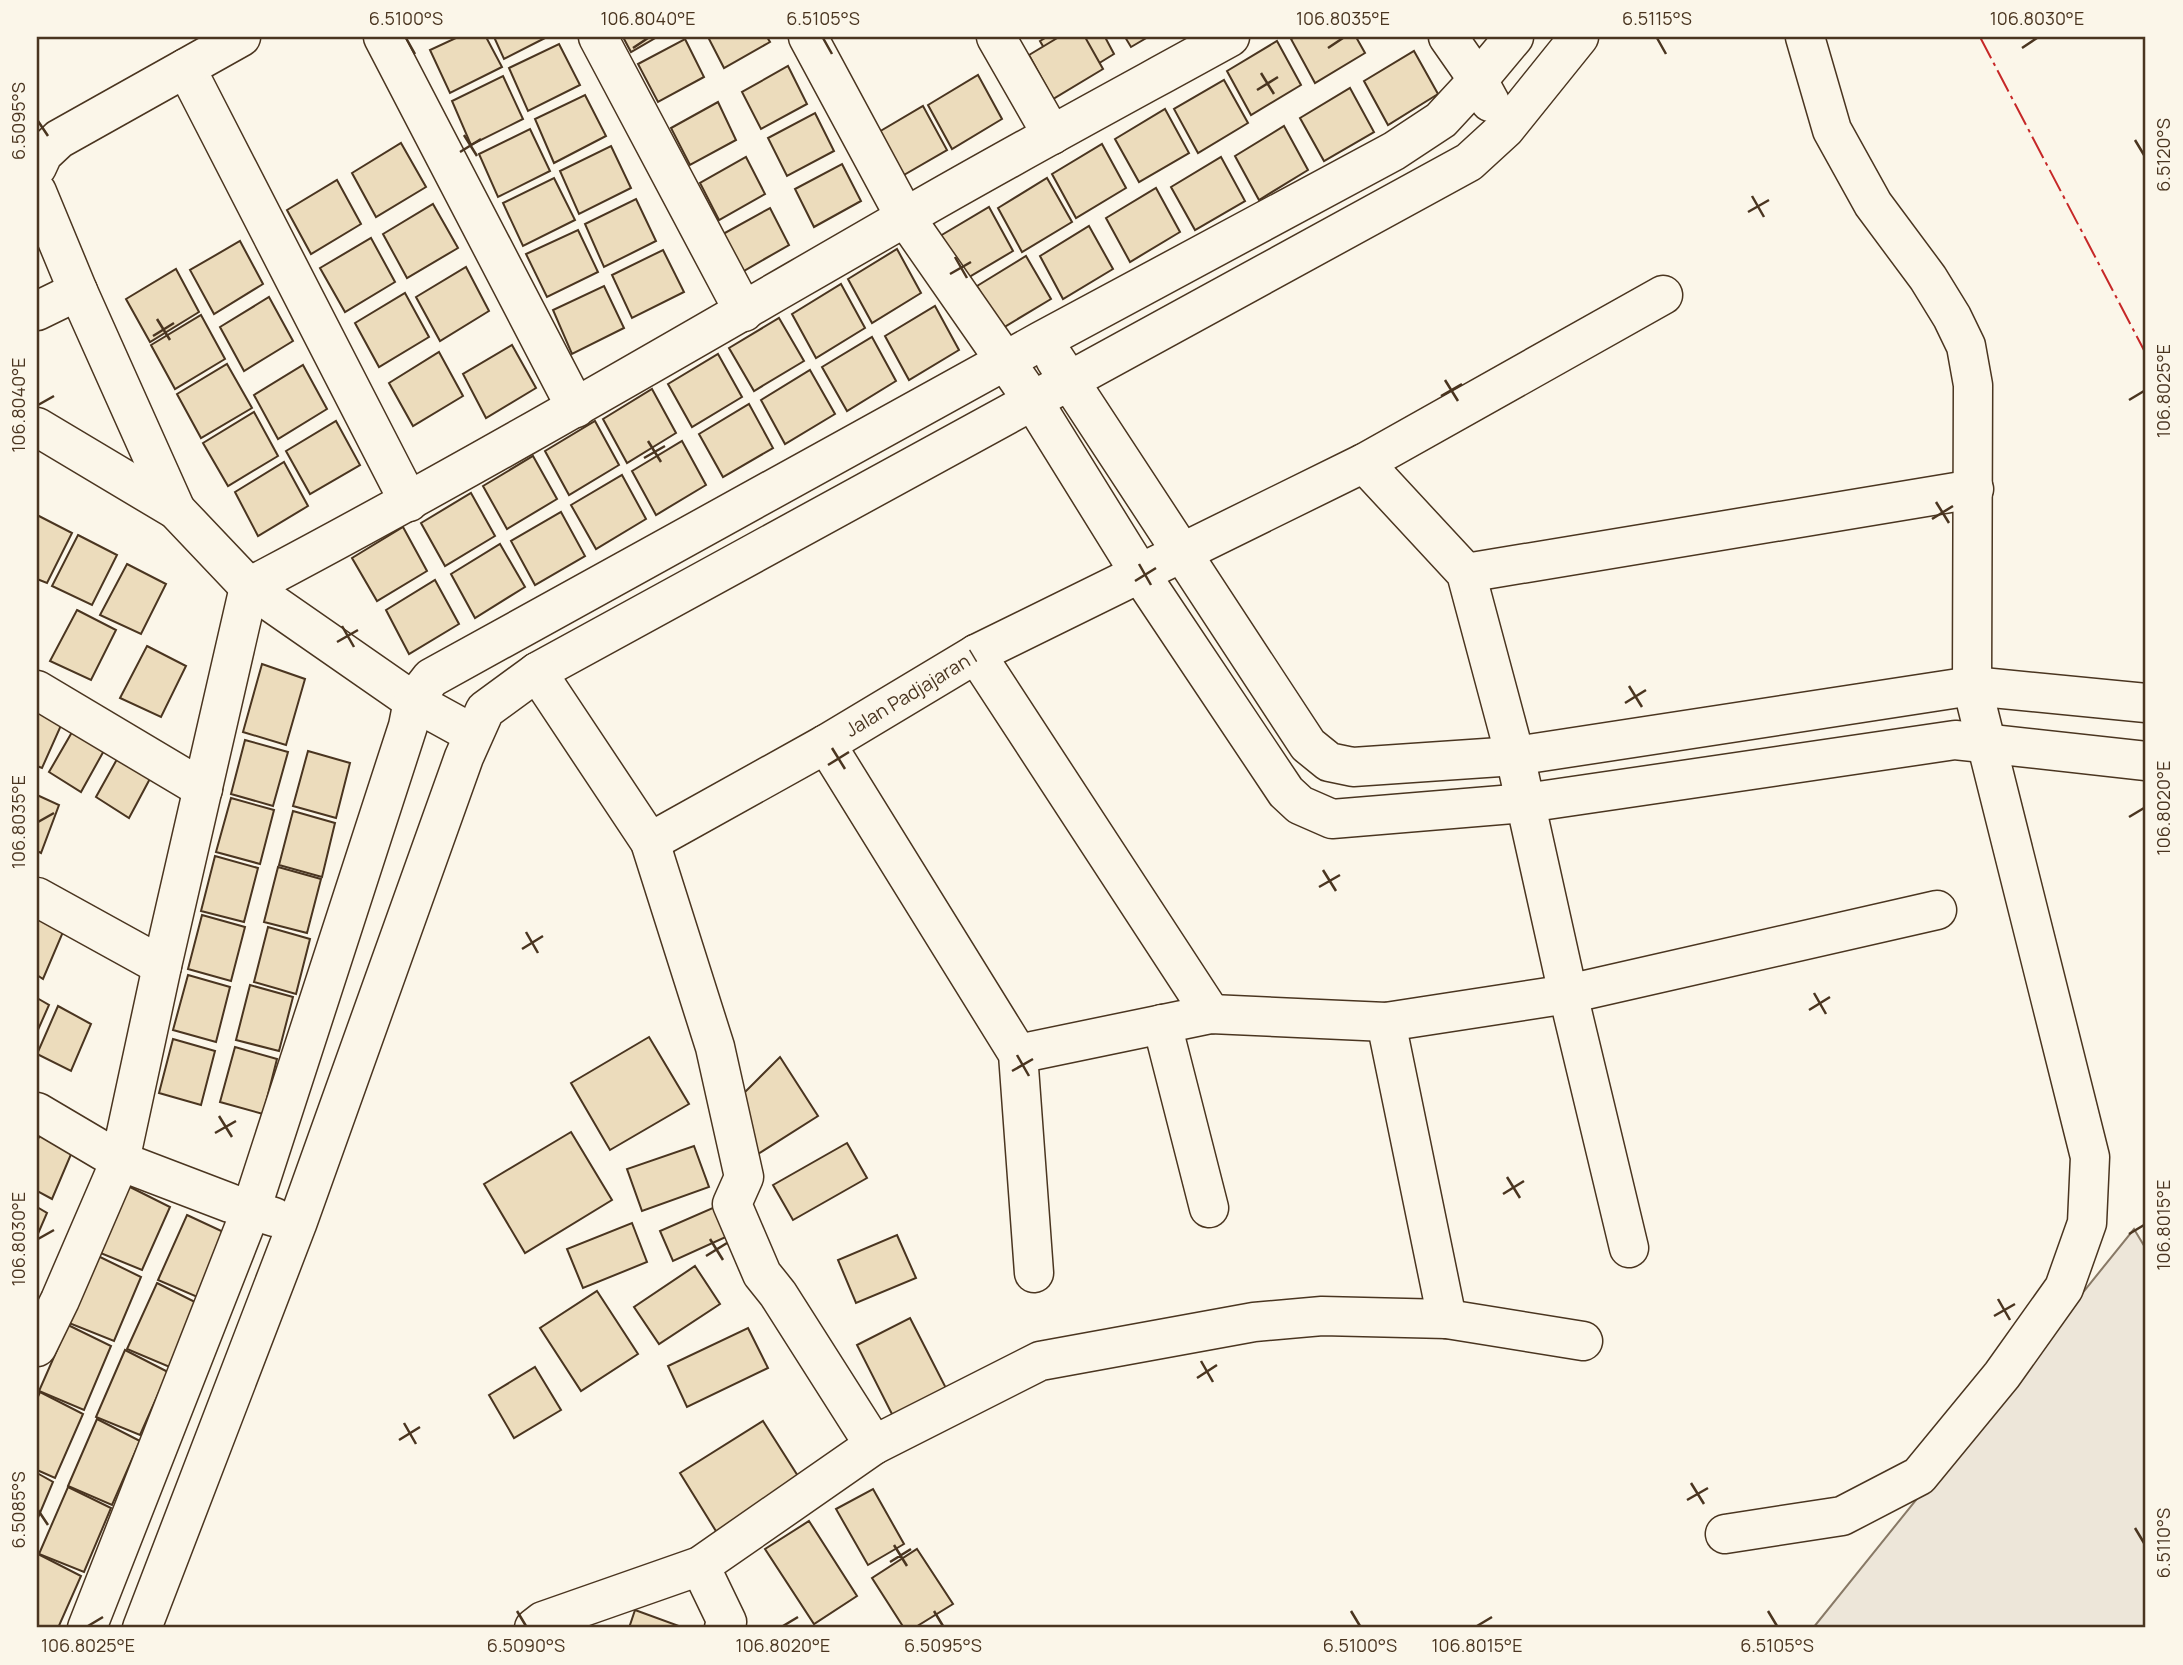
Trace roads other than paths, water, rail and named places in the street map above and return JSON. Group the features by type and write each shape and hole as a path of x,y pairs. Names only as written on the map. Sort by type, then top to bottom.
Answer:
{"street":[{"path":"37,167 43,153 58,139 242,37"},
{"path":"383,37 576,408"},
{"path":"598,37 744,312"},
{"path":"808,37 905,217 1032,401 1139,572 1286,792 1300,805 1332,819 1526,803 1955,740 2146,761"},
{"path":"996,37 1052,135"},
{"path":"37,1348 48,1294 120,1161 249,587 410,502 905,217 1230,37"},
{"path":"1448,37 1478,80 1505,129"},
{"path":"88,1628 251,1210 408,726 413,701 431,678 1041,341 1394,150 1441,120 1514,37"},
{"path":"142,1628 297,1224 473,734 485,710 537,672 1469,162 1505,129 1579,37"},
{"path":"1725,1534 1842,1516 1919,1476 2002,1376 2064,1288 2087,1223 2090,1157 1972,686 1973,385 1966,346 1928,278 1873,204 1832,130 1805,37"},
{"path":"186,68 410,502"},
{"path":"37,192 176,510"},
{"path":"37,311 78,291"},
{"name":"Jalan Padjajaran I","path":"650,842 826,744 976,654 1364,463 1663,295"},
{"path":"1041,341 1070,381 1308,745 1329,762 1353,767 1515,756 1972,686 2146,703"},
{"path":"37,427 176,510 249,587 413,701 473,734"},
{"path":"1364,463 1466,573 1515,756 1629,1248"},
{"path":"1466,573 1974,489"},
{"path":"976,654 1211,1014"},
{"path":"537,672 650,842 718,1060 744,1177 732,1204 762,1274 778,1294 874,1445"},
{"path":"37,690 203,789"},
{"path":"826,744 1018,1054 1034,1273"},
{"path":"37,897 162,966"},
{"path":"1018,1054 1211,1014 1386,1022 1568,994 1937,911"},
{"path":"1386,1022 1447,1319"},
{"path":"1162,1024 1209,1208"},
{"path":"37,1112 120,1161 251,1210 297,1224"},
{"path":"534,1628 543,1621 701,1566 874,1445 1040,1361 1254,1322 1322,1317 1447,1319 1583,1341"},
{"path":"701,1566 727,1622 724,1628"}]}
